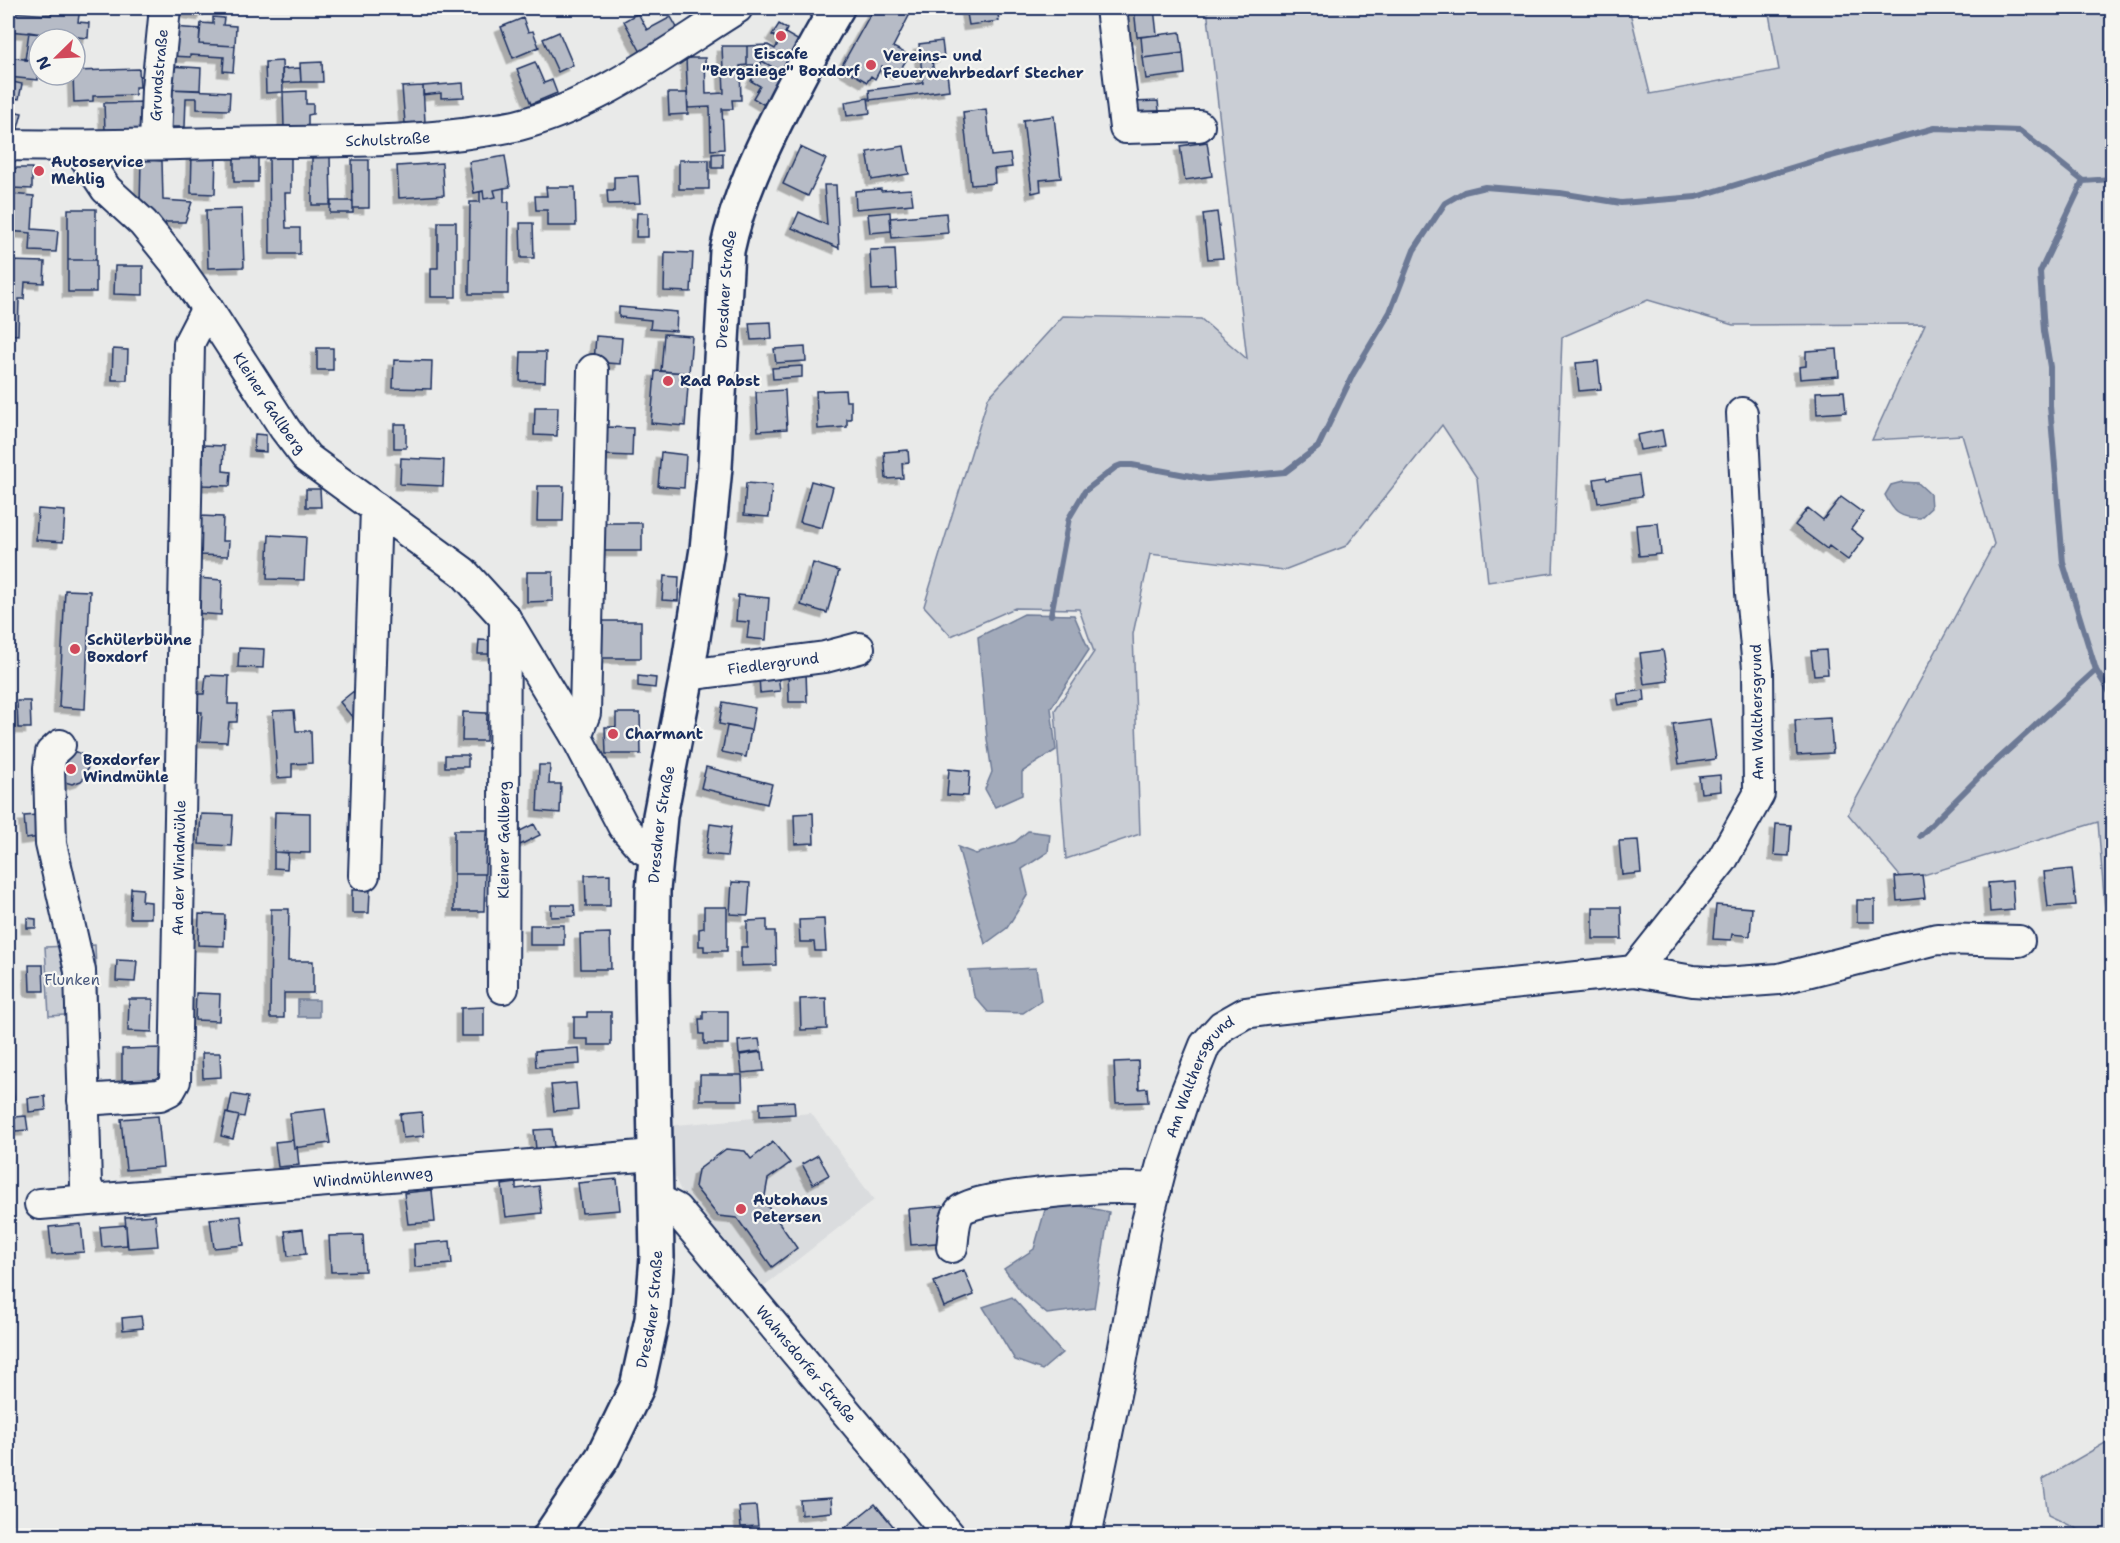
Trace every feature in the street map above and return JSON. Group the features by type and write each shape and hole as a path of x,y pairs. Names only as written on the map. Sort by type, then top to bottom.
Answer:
{"main road":[{"name":"Dresdner Straße","path":"550,1536 603,1457 637,1387 652,1319 656,1288 657,1199 654,1155 652,924 656,854 660,816 687,675 707,549 715,467 727,251 733,222 748,181 770,133 837,8"}],"street":[{"name":"Grundstraße","path":"155,144 157,88 165,8"},
{"name":"Schulstraße","path":"8,145 78,147 398,140 519,125 578,104 737,8"},
{"path":"1111,8 1125,128 1199,126"},
{"name":"Kleiner Gallberg","path":"78,147 106,189 143,223 174,261 285,429 307,458 463,572 505,618 576,736 623,826 643,849 656,854"},
{"name":"An der Windmühle","path":"83,1100 159,1095 170,1090 175,1081 189,343 207,308"},
{"path":"576,736 585,713 594,370"},
{"name":"Am Walthersgrund","path":"1647,973 1722,860 1759,794 1758,668 1751,593 1742,413"},
{"path":"364,875 376,508"},
{"name":"Kleiner Gallberg","path":"503,988 505,618"},
{"name":"Fiedlergrund","path":"687,675 825,657 859,648"},
{"path":"60,745 51,753 49,768 51,844 80,971 87,1185 93,1199"},
{"name":"Am Walthersgrund","path":"1086,1536 1146,1226 1162,1164 1185,1095 1205,1045 1222,1026 1245,1013 1647,973 1693,981 1724,983 1779,979 1937,939 2019,942"},
{"path":"1647,973 1686,971 1711,975 1799,957 1798,952"},
{"name":"Windmühlenweg","path":"40,1204 654,1155"},
{"path":"952,1247 960,1210 970,1204 1038,1194 1120,1188 1156,1189"},
{"name":"Wahnsdorfer Straße","path":"657,1199 676,1209 950,1536"}],"shaded area":[{"name":"Autohaus Petersen","path":"811,1113 874,1200 755,1293 684,1198 672,1171 665,1126"}],"green space":[{"path":"1207,8 1629,8 1650,94 1779,70 1768,8 2112,8 2112,997 2098,822 1904,881 1848,814 1994,544 1962,435 1872,440 1925,324 1733,325 1648,300 1562,337 1553,573 1488,582 1477,478 1442,425 1346,546 1284,570 1150,554 1133,634 1140,834 1066,859 1055,710 1094,652 1079,609 1015,608 951,636 924,606 988,398 1063,316 1201,319 1247,359"},
{"name":"Flunken","path":"95,945 98,1017 81,1014 49,1016 45,947"},
{"path":"2112,1439 2112,1535 2090,1535 2048,1515 2043,1479"}],"water":[{"path":"1902,482 1918,483 1930,494 1931,508 1920,518 1907,517 1898,513 1885,495 1891,485"},
{"path":"1024,614 1074,615 1089,650 1051,708 1056,750 1022,772 1022,795 995,807 985,789 992,772 978,637"},
{"path":"1028,831 1050,834 1048,852 1022,869 1028,894 1007,928 985,944 958,847 976,854 1015,842"},
{"path":"1036,968 1041,1001 1023,1013 988,1012 974,996 969,971"},
{"path":"298,1000 319,1000 319,1017 298,1017"},
{"path":"1071,1204 1109,1212 1094,1308 1047,1314 1023,1294 1004,1269 1034,1249 1045,1210"},
{"path":"1012,1297 1062,1353 1042,1370 1015,1360 983,1307"}],"building":[{"path":"52,8 80,8 78,22 89,23 88,38 87,27 27,27 27,33 8,31 8,12 51,15"},
{"path":"183,8 204,8 203,15 183,12"},
{"path":"874,8 917,8 911,12 893,47 909,55 898,74 882,66 875,79 871,76 867,82 841,67"},
{"path":"966,8 997,8 999,21 969,25"},
{"path":"1134,8 1154,8 1157,35 1137,37"},
{"path":"638,13 647,30 671,17 680,33 642,54 624,21"},
{"path":"213,17 224,18 223,25 236,26 235,46 199,44 201,23 213,24"},
{"path":"523,18 528,32 533,31 539,47 513,58 501,27"},
{"path":"779,24 787,29 785,33 801,42 783,73 762,61 760,65 747,65 747,46 768,45 775,49 780,40 772,35"},
{"path":"172,27 200,29 199,44 235,46 233,72 223,71 224,57 170,56"},
{"path":"559,32 573,65 558,72 543,39"},
{"path":"1180,32 1183,53 1143,58 1141,37"},
{"path":"942,41 944,57 932,59 934,75 947,73 949,90 870,100 869,90 923,83 919,44"},
{"path":"722,46 747,46 747,65 740,66 741,100 732,100 733,109 722,109 724,149 711,150 710,107 688,108 686,58 705,58 706,94 724,93"},
{"path":"1183,53 1185,74 1146,79 1143,58"},
{"path":"8,57 27,59 27,79 8,77"},
{"path":"282,61 283,92 266,93 265,62"},
{"path":"762,61 783,73 766,106 753,98 760,86 751,81"},
{"path":"322,62 323,82 301,82 300,63"},
{"path":"535,62 544,83 552,80 557,93 531,104 517,69"},
{"path":"169,66 201,68 200,90 168,89"},
{"path":"300,68 301,82 282,83 282,69"},
{"path":"139,69 140,87 135,87 135,95 93,96 93,101 74,102 73,87 87,87 87,71"},
{"path":"8,81 22,84 19,99 8,97"},
{"path":"463,83 464,97 441,98 441,93 423,95 423,86"},
{"path":"423,86 425,122 405,123 402,87"},
{"path":"168,89 230,92 229,110 197,109 197,98 186,98 185,127 167,127"},
{"path":"306,91 306,104 313,104 313,114 308,115 308,126 284,127 283,92"},
{"path":"668,93 687,93 688,114 669,115"},
{"path":"868,98 870,113 847,116 845,102"},
{"path":"1158,101 1160,120 1136,121 1134,102"},
{"path":"145,102 141,130 105,131 104,103"},
{"path":"986,109 991,156 1010,154 1012,167 994,169 995,183 971,185 963,112"},
{"path":"8,110 22,113 17,132 8,130"},
{"path":"1054,116 1061,178 1040,180 1041,191 1032,193 1023,120"},
{"path":"1207,142 1212,176 1185,180 1180,146"},
{"path":"904,146 909,174 872,180 867,152"},
{"path":"800,147 826,159 808,196 783,184"},
{"path":"723,153 723,168 712,168 712,154"},
{"path":"192,154 216,154 215,194 191,193"},
{"path":"234,154 258,154 258,182 234,182"},
{"path":"312,156 330,156 331,205 312,205"},
{"path":"505,156 510,187 494,190 496,197 484,199 483,191 474,193 469,162"},
{"path":"269,157 291,157 291,193 285,193 286,228 300,228 300,254 270,254"},
{"path":"141,159 162,161 163,200 192,202 185,222 166,222 165,228 140,208"},
{"path":"352,160 369,160 369,208 353,208"},
{"path":"679,160 709,160 709,189 679,189"},
{"path":"442,163 444,195 399,198 397,166"},
{"path":"14,168 32,168 32,189 13,188"},
{"path":"638,176 640,203 608,204 607,190 614,190 614,177"},
{"path":"824,185 836,185 839,248 792,228 799,212 827,225"},
{"path":"546,187 575,187 576,226 547,226 547,210 536,210 535,196 547,196"},
{"path":"504,188 504,202 509,202 508,294 469,294 470,202 480,202 480,192 483,191 484,199 496,197 494,190"},
{"path":"881,189 881,191 911,189 913,204 856,209 855,191"},
{"path":"10,194 34,196 32,229 58,231 56,252 30,251 31,233 8,231"},
{"path":"330,201 353,201 353,213 330,213"},
{"path":"68,209 96,209 96,260 68,260"},
{"path":"242,209 244,267 208,268 206,210"},
{"path":"890,212 891,231 870,233 868,214"},
{"path":"1217,212 1223,258 1208,259 1203,214"},
{"path":"637,213 648,213 648,237 636,237"},
{"path":"946,213 948,233 892,238 890,218"},
{"path":"438,222 456,222 456,297 431,297 431,268 438,268"},
{"path":"520,223 533,223 534,258 521,258"},
{"path":"895,249 897,289 872,290 870,250"},
{"path":"665,252 693,253 691,292 664,291"},
{"path":"68,260 96,260 96,292 68,292"},
{"path":"8,261 45,262 44,283 25,282 24,299 19,299 18,335 8,334"},
{"path":"115,266 143,266 143,295 114,294"},
{"path":"619,307 677,312 676,331 650,329 651,320 619,317"},
{"path":"771,322 772,339 751,340 749,323"},
{"path":"664,334 692,336 689,373 661,371"},
{"path":"596,336 622,338 620,364 594,362"},
{"path":"805,347 806,361 776,363 774,349"},
{"path":"317,348 333,348 333,370 317,370"},
{"path":"113,349 128,350 127,380 112,380"},
{"path":"1837,349 1839,376 1800,379 1799,367 1806,366 1806,351"},
{"path":"521,352 546,352 545,382 520,381"},
{"path":"394,360 432,361 431,389 393,388"},
{"path":"1598,361 1601,389 1579,391 1576,363"},
{"path":"802,366 802,377 773,379 772,368"},
{"path":"655,371 689,373 685,426 651,423"},
{"path":"785,390 787,429 758,431 756,392"},
{"path":"845,390 846,401 851,401 851,419 847,419 847,427 818,429 816,391"},
{"path":"1844,391 1846,412 1817,414 1816,392"},
{"path":"535,407 558,407 557,436 534,435"},
{"path":"394,424 406,424 406,448 394,448"},
{"path":"607,427 633,428 632,456 606,455"},
{"path":"1662,430 1665,446 1640,450 1637,435"},
{"path":"255,434 266,435 266,452 254,451"},
{"path":"203,445 224,446 223,471 231,472 230,486 201,485 197,463 203,463"},
{"path":"908,450 909,462 902,463 903,478 886,479 884,452"},
{"path":"661,452 686,455 684,488 658,486"},
{"path":"401,458 444,460 443,486 400,484"},
{"path":"1639,475 1642,496 1598,503 1594,479 1606,477 1607,480"},
{"path":"811,481 833,487 822,528 800,522"},
{"path":"746,483 772,485 769,517 744,515"},
{"path":"538,486 564,486 563,521 537,521"},
{"path":"306,489 320,489 321,507 306,507"},
{"path":"1841,497 1863,513 1851,529 1864,539 1848,560 1829,546 1827,549 1795,525 1808,508 1823,520"},
{"path":"38,509 65,511 63,542 36,540"},
{"path":"200,516 223,517 222,541 229,541 228,556 199,555"},
{"path":"604,523 642,523 642,551 604,551"},
{"path":"1658,523 1661,554 1639,556 1636,525"},
{"path":"269,535 306,537 304,580 267,579"},
{"path":"813,563 839,571 827,613 801,605"},
{"path":"527,572 553,572 553,601 527,602"},
{"path":"664,576 679,577 678,601 662,600"},
{"path":"197,578 222,580 221,615 195,613"},
{"name":"Schülerbühne Boxdorf","path":"65,590 90,591 85,709 59,707"},
{"path":"738,595 769,598 766,640 747,638 749,622 736,621"},
{"path":"602,621 641,621 641,658 597,658"},
{"path":"479,640 498,641 497,654 478,654"},
{"path":"239,648 264,649 263,668 238,667"},
{"path":"1663,650 1668,681 1644,684 1640,653"},
{"path":"1826,650 1828,674 1814,675 1811,651"},
{"path":"806,671 807,702 789,702 788,672"},
{"path":"778,674 780,691 760,693 759,676"},
{"path":"206,675 229,676 228,704 238,704 237,722 229,722 227,742 200,741 202,712 194,712 195,694 204,694"},
{"path":"638,676 656,678 655,688 638,686"},
{"path":"355,690 367,705 352,717 340,702"},
{"path":"1644,690 1645,701 1619,705 1617,694"},
{"path":"17,701 30,701 31,728 18,728"},
{"path":"723,702 755,708 751,730 719,724"},
{"path":"294,710 296,731 311,731 312,763 292,764 292,777 277,778 273,711"},
{"path":"463,712 487,713 486,741 462,741"},
{"path":"616,713 640,713 641,754 606,754 605,727 616,727"},
{"path":"1830,718 1833,753 1797,755 1795,720"},
{"path":"1710,719 1716,759 1679,764 1673,724"},
{"path":"727,726 751,730 746,757 722,752"},
{"name":"Boxdorfer Windmühle","path":"71,750 81,754 88,766 86,776 81,781 72,784 61,781 66,751"},
{"path":"445,755 468,755 468,767 445,767"},
{"path":"539,765 550,765 549,784 561,784 560,813 537,811"},
{"path":"706,767 772,784 767,804 701,788"},
{"path":"949,769 970,771 968,796 947,795"},
{"path":"1720,775 1721,791 1701,793 1699,777"},
{"path":"275,812 310,813 310,853 274,852"},
{"path":"813,813 814,843 795,844 794,814"},
{"path":"201,814 233,815 231,846 199,844"},
{"path":"37,815 39,837 26,839 24,816"},
{"path":"534,824 540,835 518,846 518,832"},
{"path":"710,824 731,827 727,856 706,854"},
{"path":"1776,824 1791,825 1789,856 1774,855"},
{"path":"454,830 486,830 485,874 454,874"},
{"path":"1638,840 1641,873 1622,875 1619,841"},
{"path":"274,852 288,853 287,869 274,868"},
{"path":"2072,869 2076,905 2048,907 2044,872"},
{"path":"454,874 485,874 484,911 454,911"},
{"path":"610,874 610,906 586,906 585,875"},
{"path":"1922,875 1925,898 1897,901 1895,877"},
{"path":"2012,881 2014,910 1990,912 1988,883"},
{"path":"732,882 750,883 748,915 730,914"},
{"path":"131,888 143,889 142,901 151,902 151,918 130,918"},
{"path":"352,890 370,890 369,913 352,913"},
{"path":"1857,900 1875,900 1875,922 1857,922"},
{"path":"551,905 574,905 575,916 551,917"},
{"path":"1716,905 1752,908 1750,936 1732,934 1731,940 1713,939"},
{"path":"704,907 727,907 727,951 704,951 704,946 699,946 699,929 704,928"},
{"path":"1593,907 1621,907 1622,939 1593,939"},
{"path":"271,909 289,909 288,961 313,961 313,993 284,993 284,1018 270,1018"},
{"path":"199,914 225,915 224,946 198,945"},
{"path":"27,918 36,919 36,928 27,928"},
{"path":"824,919 826,951 815,951 814,942 800,942 799,920"},
{"path":"767,920 767,931 775,931 776,965 741,966 741,947 747,947 747,921"},
{"path":"530,925 564,925 564,945 530,945"},
{"path":"610,933 611,969 581,969 580,934"},
{"path":"117,960 137,961 135,982 116,981"},
{"path":"29,965 43,965 44,991 30,991"},
{"path":"196,993 220,994 219,1021 195,1020"},
{"path":"826,998 827,1029 801,1030 800,999"},
{"path":"129,999 153,999 152,1032 128,1031"},
{"path":"484,1007 484,1036 461,1036 461,1008"},
{"path":"703,1011 728,1011 728,1044 704,1044 704,1034 700,1034 699,1019 703,1019"},
{"path":"587,1012 611,1012 611,1045 588,1045 588,1039 574,1039 574,1017 587,1017"},
{"path":"759,1039 761,1051 739,1054 738,1041"},
{"path":"161,1048 161,1079 122,1080 122,1049"},
{"path":"579,1048 580,1064 536,1067 535,1051"},
{"path":"762,1052 764,1071 742,1073 740,1055"},
{"path":"202,1053 220,1053 221,1077 203,1078"},
{"path":"1138,1061 1139,1089 1147,1088 1148,1102 1116,1103 1114,1062"},
{"path":"8,1071 11,1071 14,1100 8,1101"},
{"path":"700,1075 742,1075 743,1100 700,1100"},
{"path":"576,1083 578,1109 554,1111 551,1085"},
{"path":"232,1094 248,1097 244,1117 228,1114"},
{"path":"45,1096 46,1110 29,1112 28,1098"},
{"path":"794,1101 795,1114 760,1116 760,1103"},
{"path":"325,1109 330,1143 294,1148 290,1113"},
{"path":"422,1112 424,1136 403,1138 400,1114"},
{"path":"226,1113 239,1116 233,1139 221,1136"},
{"path":"26,1116 28,1130 15,1131 14,1117"},
{"path":"158,1116 163,1167 126,1170 121,1119"},
{"path":"552,1129 554,1147 536,1149 534,1130"},
{"path":"293,1140 294,1148 297,1147 299,1165 278,1167 275,1142"},
{"name":"Autohaus Petersen","path":"773,1142 790,1163 768,1179 764,1201 797,1248 772,1267 737,1218 718,1216 695,1187 698,1170 726,1149 745,1151 751,1159"},
{"path":"818,1155 829,1175 813,1184 802,1164"},
{"path":"617,1179 620,1210 582,1213 578,1183"},
{"path":"516,1183 516,1189 539,1186 542,1213 506,1217 502,1185"},
{"path":"432,1190 435,1222 408,1224 404,1193"},
{"path":"945,1206 948,1242 911,1245 908,1209"},
{"path":"155,1215 158,1246 128,1248 125,1217"},
{"path":"241,1216 244,1245 214,1248 210,1219"},
{"path":"81,1224 84,1252 52,1254 49,1227"},
{"path":"126,1225 127,1245 102,1247 100,1227"},
{"path":"303,1229 306,1254 288,1256 285,1231"},
{"path":"363,1235 365,1271 331,1272 329,1236"},
{"path":"450,1241 452,1264 415,1267 414,1244"},
{"path":"964,1270 974,1295 944,1307 934,1282"},
{"path":"141,1316 143,1328 123,1330 122,1318"},
{"path":"831,1498 832,1512 801,1515 800,1500"},
{"path":"875,1504 893,1526 882,1536 851,1536 845,1528"},
{"path":"756,1506 758,1526 741,1527 739,1507"}],"waterway":[{"path":"1051,615 1069,518 1085,491 1116,467 1132,465 1207,479 1285,472 1318,447 1353,374 1390,312 1414,250 1445,203 1464,192 1485,187 1560,193 1621,203 1696,197 1820,159 1935,128 2020,131 2083,181"},
{"path":"1920,836 1981,775 2096,670 2063,563 2050,406 2050,367 2044,331 2040,272 2083,181 2112,179"},
{"path":"2096,670 2112,696"}],"place":[{"name":"Eiscafe \"Bergziege\" Boxdorf","path":"781,36"},
{"name":"Vereins- und Feuerwehrbedarf Stecher","path":"871,65"},
{"name":"Autoservice Mehlig","path":"39,171"},
{"name":"Rad Pabst","path":"668,381"},
{"name":"Schülerbühne Boxdorf","path":"75,649"},
{"name":"Charmant","path":"613,734"},
{"name":"Boxdorfer Windmühle","path":"71,769"},
{"name":"Autohaus Petersen","path":"741,1209"}]}
